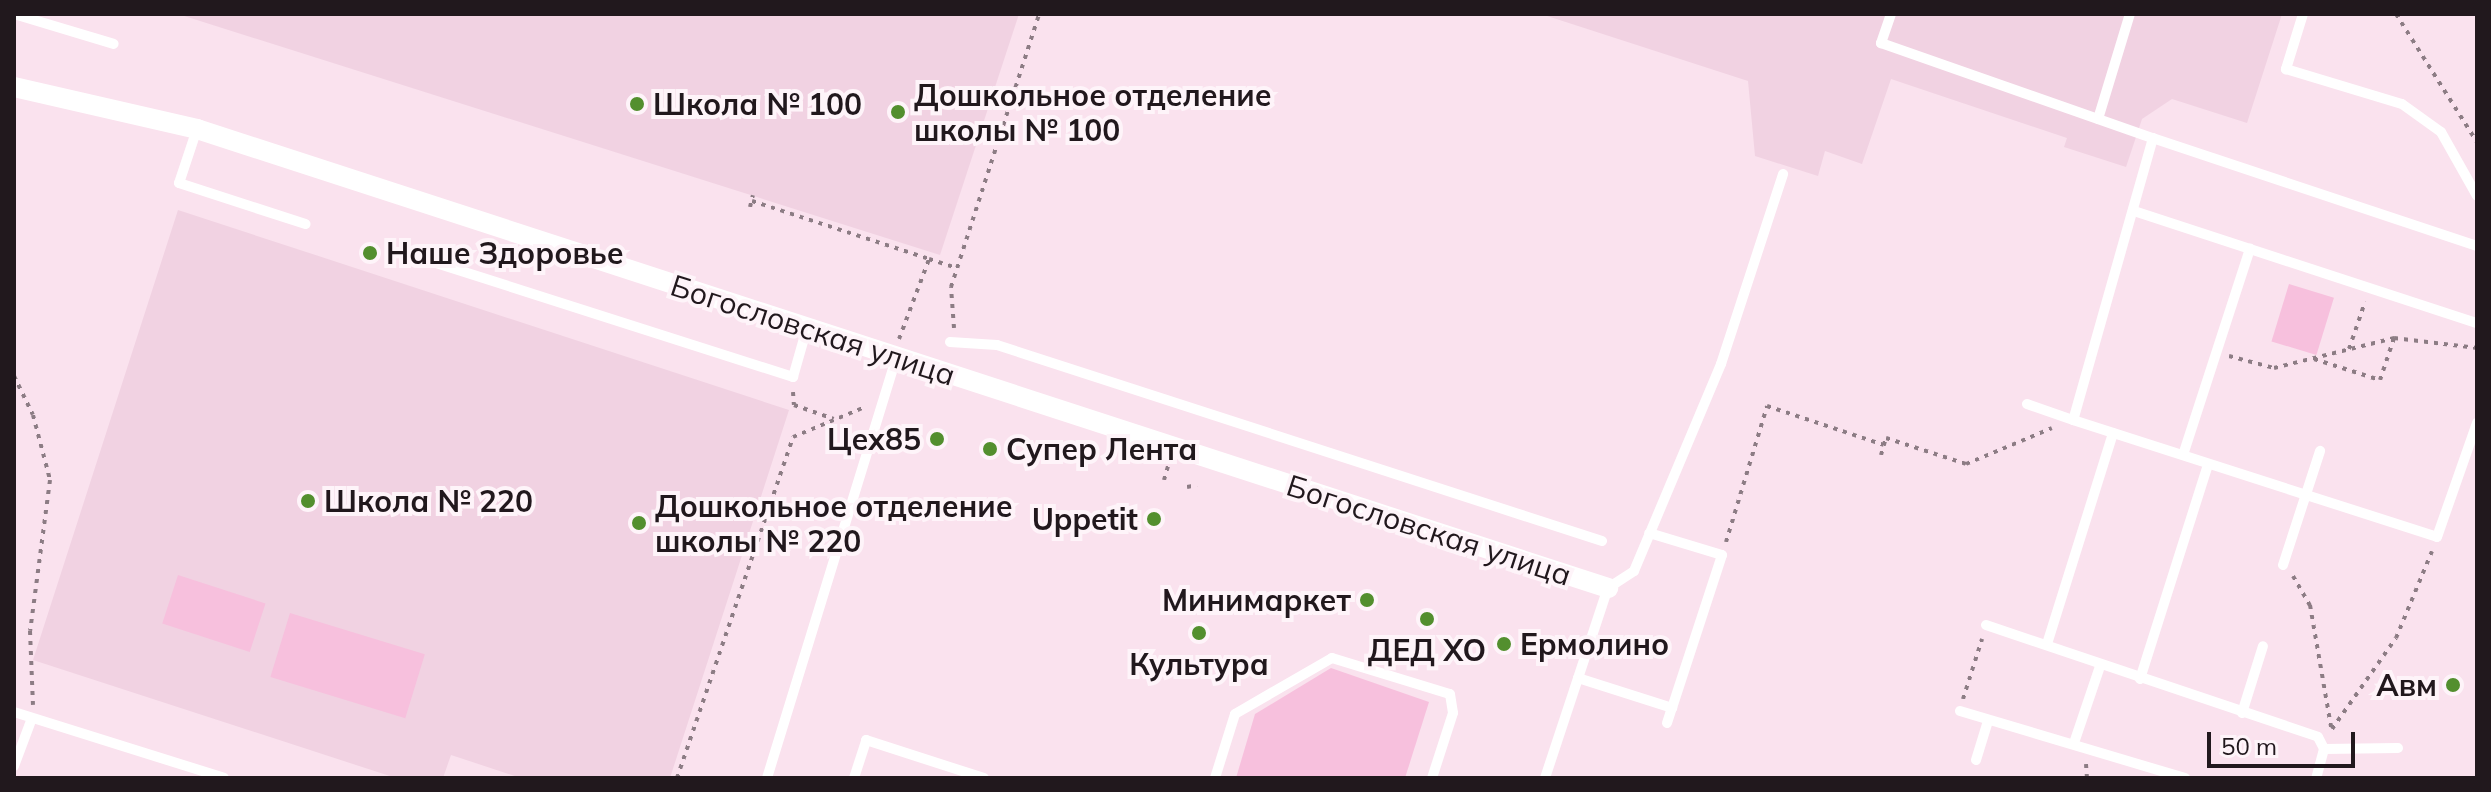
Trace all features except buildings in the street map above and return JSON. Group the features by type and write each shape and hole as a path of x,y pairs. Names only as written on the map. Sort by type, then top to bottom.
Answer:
{"street":[{"name":"Богословская улица","path":"14,87 197,129 807,328 897,353 1608,588"}],"lane":[{"path":"14,14 114,44"},
{"path":"1891,14 1881,43 2477,246"},
{"path":"2098,119 2130,14"},
{"path":"2303,14 2286,69 2402,104 2441,132 2477,196"},
{"path":"197,129 179,183 305,224"},
{"path":"2073,420 2137,212 2132,202 2153,138"},
{"path":"1545,778 1608,588 1634,571 1721,364 1783,174"},
{"path":"2137,212 2477,323"},
{"path":"2183,455 2250,249"},
{"path":"436,263 793,377 807,328"},
{"path":"950,342 997,345 1602,541"},
{"path":"767,778 897,353"},
{"path":"2027,404 2437,537 2477,423"},
{"path":"2047,644 2113,433"},
{"path":"2283,565 2320,451"},
{"path":"2140,679 2208,464"},
{"path":"1649,533 1722,555 1667,723"},
{"path":"1986,625 2047,644 2100,666 2318,737 2324,749 2316,778"},
{"path":"2242,713 2263,646"},
{"path":"1215,778 1235,714 1332,658 1450,694 1453,713 1432,778"},
{"path":"2074,743 2100,666"},
{"path":"1578,678 1672,708"},
{"path":"1960,711 2185,778"},
{"path":"14,712 224,778"},
{"path":"14,766 32,718"},
{"path":"1976,760 1988,721"},
{"path":"854,778 866,740 984,778"},
{"path":"2324,749 2398,748"}],"path":[{"path":"950,342 956,268 1039,14"},
{"path":"2396,14 2477,142"},
{"path":"752,201 956,268"},
{"path":"897,353 929,259"},
{"path":"2349,349 2370,287"},
{"path":"2314,358 2380,380 2394,338"},
{"path":"2216,353 2274,368 2394,338 2477,348"},
{"path":"14,376 33,415 50,480 30,631 32,718"},
{"path":"793,377 794,405 836,419"},
{"path":"677,778 793,437 866,407 870,395"},
{"path":"1722,555 1767,406 1884,445"},
{"path":"1881,455 1886,438 1966,464 2073,420"},
{"path":"1187,487 1197,485"},
{"path":"2324,749 2332,729 2396,638 2437,537"},
{"path":"2283,565 2310,605 2332,729"},
{"path":"1960,711 1986,625"}],"shaded area":[{"name":"Школа № 100","path":"178,14 1019,14 940,255"},
{"path":"1541,14 2282,14 2247,123 2172,99 2142,119 2126,167 2064,147 2067,138 1891,79 1862,164 1825,151 1818,176 1755,156 1748,81"},
{"name":"Школа № 220","path":"178,210 789,410 670,778 521,778 451,755 443,778 396,778 33,660"},
{"path":"2289,284 2334,298 2316,355 2271,341"},
{"path":"178,575 265,603 250,652 162,624"},
{"path":"290,613 425,654 405,718 270,677"},
{"path":"1331,668 1429,702 1405,778 1236,778 1255,714"}],"place":[{"name":"Школа № 100","path":"637,104"},
{"name":"Дошкольное отделение школы № 100","path":"898,112"},
{"name":"Наше Здоровье","path":"370,253"},
{"name":"Цех85","path":"937,439"},
{"name":"Супер Лента","path":"990,449"},
{"name":"Школа № 220","path":"308,501"},
{"name":"Uppetit","path":"1154,519"},
{"name":"Дошкольное отделение школы № 220","path":"639,523"},
{"name":"Минимаркет","path":"1367,600"},
{"name":"ДЕД ХО","path":"1427,619"},
{"name":"Культура","path":"1199,633"},
{"name":"Ермолино","path":"1504,644"},
{"name":"Авм","path":"2453,685"}]}
